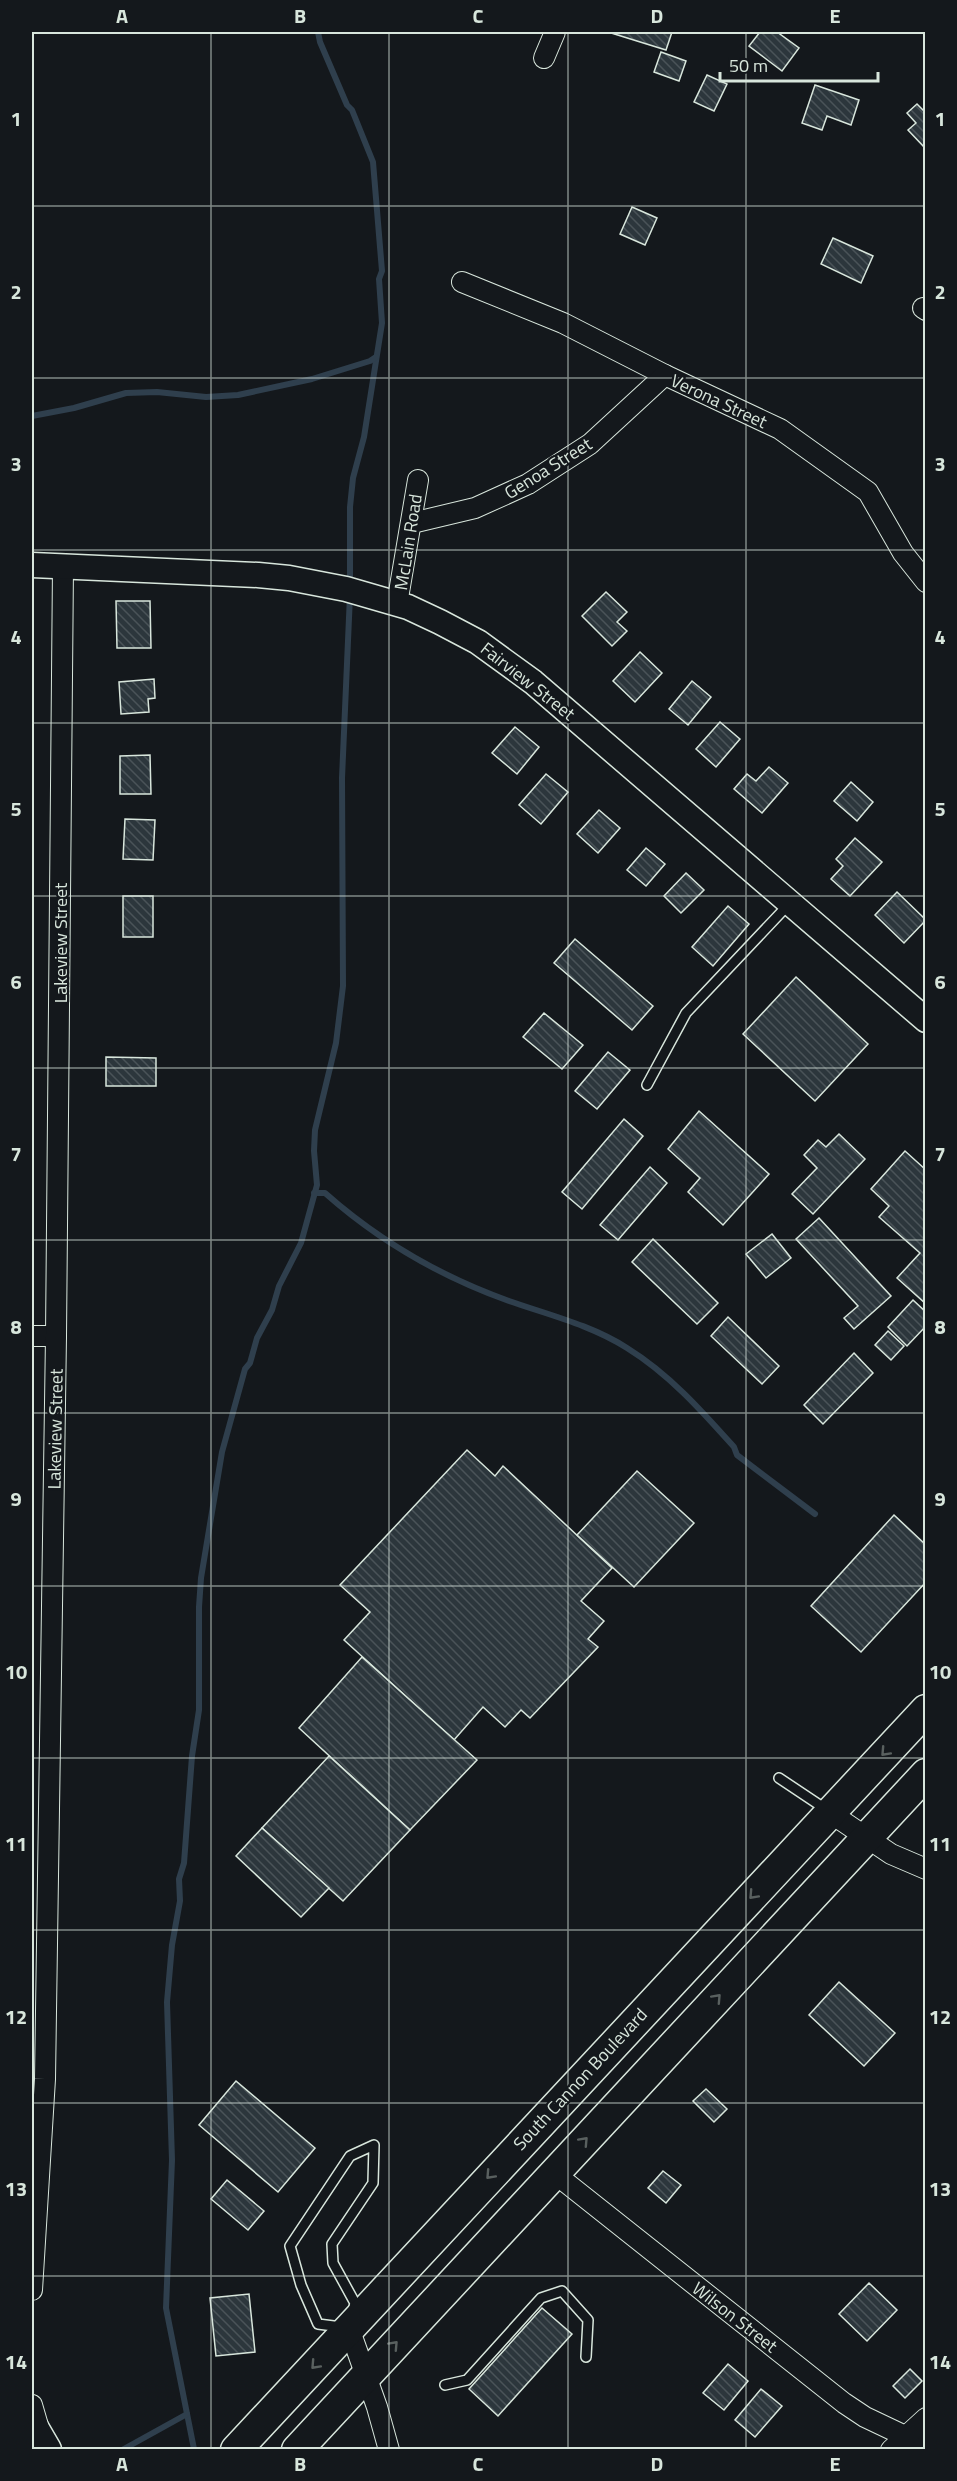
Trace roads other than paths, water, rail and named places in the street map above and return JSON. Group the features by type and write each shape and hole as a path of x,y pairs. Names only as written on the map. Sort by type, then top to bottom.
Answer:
{"main road":[{"name":"South Cannon Boulevard","path":"236,2450 926,1710"},
{"path":"297,2450 926,1774"},
{"path":"32,2426 46,2450"}],"street":[{"path":"544,58 555,32"},
{"name":"Verona Street","path":"462,282 563,323 664,375 780,429 868,492 903,553 926,582"},
{"name":"Genoa Street","path":"412,523 475,508 528,484 590,444 664,375"},
{"name":"McLain Road","path":"397,604 418,480"},
{"name":"Fairview Street","path":"32,565 248,574 303,580 362,593 397,604 470,638 521,672 926,1020"},
{"name":"Lakeview Street","path":"32,2290 45,2079 41,1727 56,1336 63,566"},
{"path":"32,1336 56,1336"},
{"path":"829,1812 891,1854 926,1869"},
{"name":"Wilson Street","path":"554,2173 844,2403 898,2443 926,2446"},
{"path":"349,2328 377,2407 385,2448"},
{"path":"32,2405 46,2450"},
{"path":"898,2443 926,2418"}],"lane":[{"path":"647,1084 686,1013 790,903"},
{"path":"780,1778 829,1812"},
{"path":"374,2145 373,2183 332,2244 333,2263 355,2303 349,2328 318,2324 301,2285 290,2246 350,2156 374,2145"},
{"path":"445,2385 466,2380 541,2298 562,2291 588,2320 586,2356"}],"waterway":[{"path":"318,32 320,42 373,162 382,271 379,279 382,323 364,437 353,478 350,507 350,585"},
{"path":"32,416 74,408 126,393 157,392 206,397 238,395 312,379 370,361 376,357"},
{"path":"194,2449 166,2308 172,2160 167,2002 172,1945 180,1901 179,1879 184,1863 192,1756 199,1710 201,1578 222,1452 245,1369 250,1363 257,1338 272,1310 279,1286 301,1243 317,1185 315,1130 336,1043 343,986 342,778 350,595"},
{"path":"314,1193 325,1193 389,1241 459,1281 584,1327 627,1348 657,1369 684,1393 734,1447 737,1455 815,1514"},
{"path":"122,2450 187,2414"}]}
